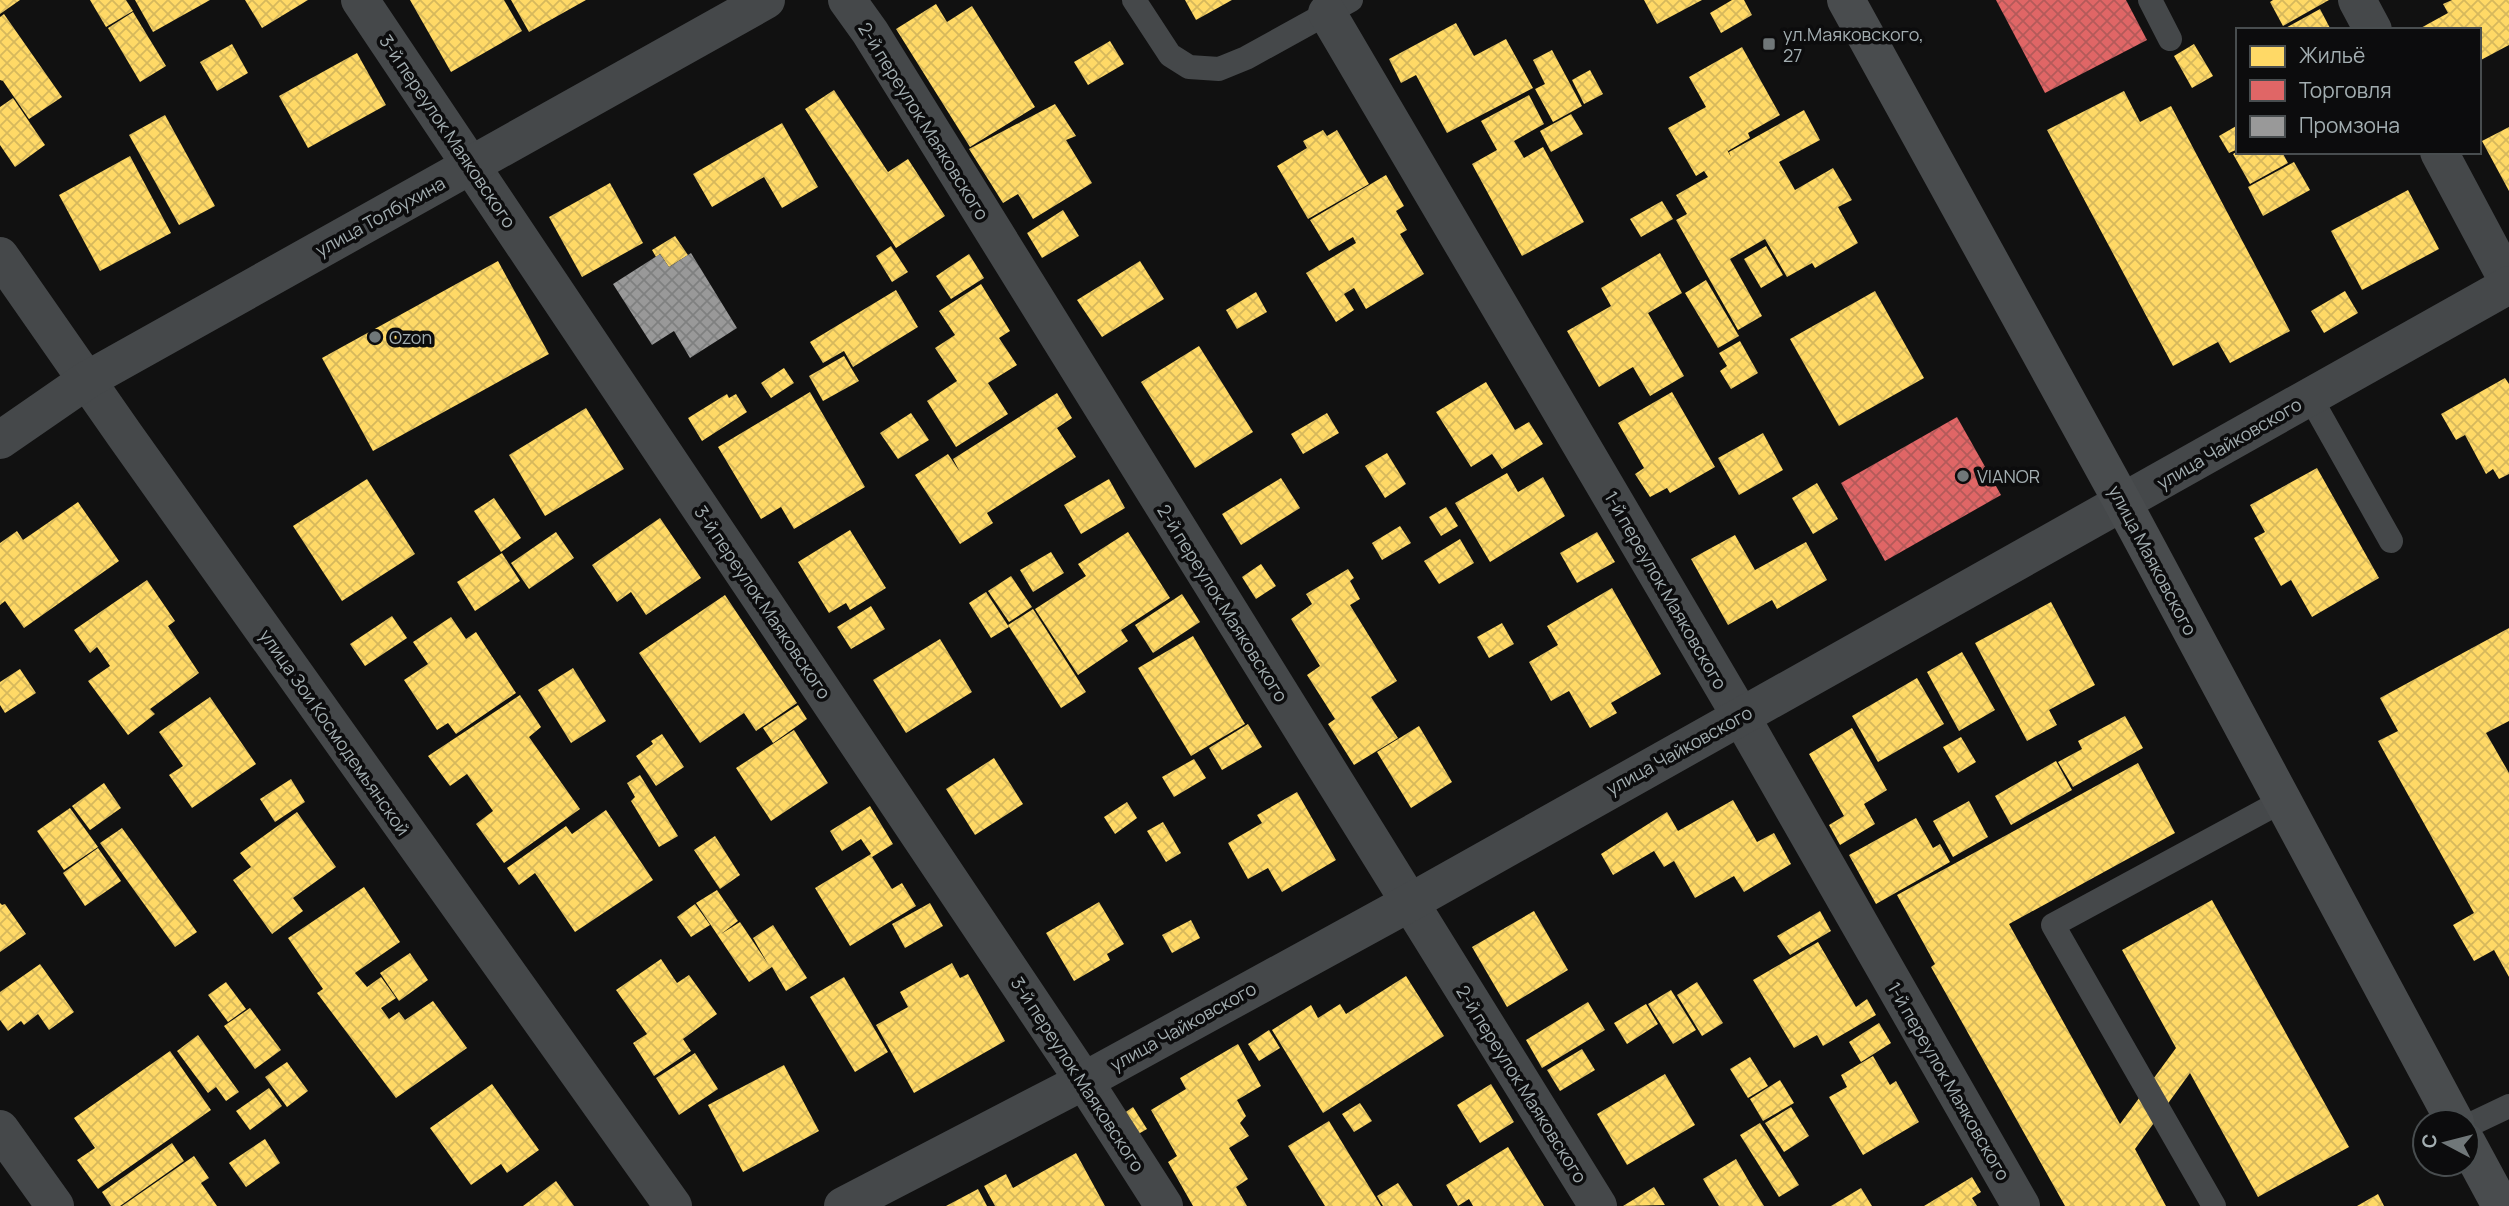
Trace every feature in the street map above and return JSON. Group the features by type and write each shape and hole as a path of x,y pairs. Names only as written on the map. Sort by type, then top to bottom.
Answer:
{"street":[{"name":"3-й переулок Маяковского","path":"360,0 1084,1081 1164,1206"},
{"name":"улица Толбухина","path":"0,440 87,380 766,0"},
{"name":"2-й переулок Маяковского","path":"847,0 877,44 1598,1206"},
{"name":"улица Маяковского","path":"1846,0 2123,503 2447,1108"},
{"path":"2357,0 2372,28"},
{"name":"1-й переулок Маяковского","path":"1339,6 1740,716 2021,1206"},
{"path":"2440,154 2509,284"},
{"name":"улица Зои Космодемьянской","path":"0,256 673,1206"},
{"name":"улица Чайковского","path":"843,1206 1084,1081 1409,903 2509,284"},
{"path":"0,1129 55,1206"},
{"path":"2481,1169 2501,1206"}],"lane":[{"path":"1134,0 1170,55 1189,67 1219,69 1246,58 1339,6"},
{"path":"2150,0 2170,38"},
{"path":"2310,397 2391,541"},
{"path":"2214,1206 2053,925 2282,801"},
{"path":"2481,1119 2509,1106"}],"building: Жильё":[{"path":"0,0 20,0 0,14"},
{"path":"90,0 126,0 133,11 106,27"},
{"path":"135,0 210,0 153,32"},
{"path":"245,0 308,0 262,28"},
{"path":"410,0 504,0 522,31 451,72"},
{"path":"511,0 586,0 529,32"},
{"path":"1185,0 1232,0 1196,20"},
{"path":"1644,0 1702,0 1657,24"},
{"path":"1732,0 1744,0 1752,15 1721,33 1710,13"},
{"path":"2329,0 2283,26 2270,2"},
{"path":"2452,0 2509,0 2509,45 2481,60 2481,28 2421,28 2448,13 2443,4"},
{"path":"936,4 947,22 972,6 1035,107 970,147 896,29"},
{"path":"2320,9 2330,28 2286,28"},
{"path":"133,12 166,66 140,82 108,28"},
{"path":"4,14 62,97 29,119 0,80 0,17"},
{"path":"1456,23 1474,56 1506,39 1533,88 1447,133 1416,75 1401,83 1389,59"},
{"path":"1110,41 1124,64 1088,85 1074,62"},
{"path":"232,44 248,73 217,91 200,62"},
{"path":"2194,44 2213,76 2192,88 2174,56"},
{"path":"1742,47 1780,115 1748,133 1750,138 1728,151 1726,148 1731,157 1729,152 1804,110 1820,140 1779,162 1795,190 1833,168 1852,200 1838,207 1858,243 1815,268 1812,263 1787,277 1765,239 1730,259 1762,316 1738,330 1676,220 1687,214 1676,195 1708,177 1704,171 1696,176 1668,128 1706,107 1689,77"},
{"path":"1552,50 1582,106 1553,122 1535,89 1545,84 1533,60"},
{"path":"357,53 386,105 308,148 279,96"},
{"path":"1590,70 1603,94 1584,104 1572,80"},
{"path":"834,90 888,172 908,159 945,216 896,248 805,109"},
{"path":"2124,91 2140,122 2171,106 2290,331 2230,363 2218,342 2173,366 2047,130"},
{"path":"1529,95 1544,124 1514,141 1524,158 1543,147 1584,222 1522,256 1472,164 1497,150 1481,121"},
{"path":"13,98 45,145 15,167 0,145 0,107"},
{"path":"1055,104 1076,136 1066,140 1092,183 1033,219 1018,194 1003,203 969,149"},
{"path":"1571,114 1583,134 1551,152 1540,131"},
{"path":"165,115 215,206 179,225 129,135"},
{"path":"782,123 818,187 782,208 764,177 712,207 693,174"},
{"path":"2236,126 2236,150 2229,153 2219,136"},
{"path":"2509,127 2509,191 2482,141"},
{"path":"1323,130 1327,136 1337,130 1369,184 1308,219 1277,166 1307,148 1303,141"},
{"path":"2233,154 2283,154 2288,163 2250,184"},
{"path":"130,156 171,233 100,271 59,195"},
{"path":"2294,162 2310,190 2263,216 2248,187"},
{"path":"1386,175 1404,206 1396,211 1407,230 1400,234 1424,274 1366,309 1354,288 1344,294 1354,310 1336,322 1306,273 1356,243 1353,237 1329,251 1310,220"},
{"path":"610,183 643,243 582,277 549,217"},
{"path":"2408,190 2439,249 2362,290 2331,231"},
{"path":"1662,201 1673,219 1641,237 1630,219"},
{"path":"1063,210 1079,236 1042,258 1027,233"},
{"path":"675,236 688,255 669,267 660,254 656,257 652,250"},
{"path":"891,246 908,272 892,282 876,256"},
{"path":"1766,246 1783,275 1761,288 1744,259"},
{"path":"1660,253 1682,293 1648,313 1684,376 1650,396 1633,367 1599,387 1567,331 1611,306 1601,288"},
{"path":"969,254 984,278 951,299 936,276"},
{"path":"498,261 549,354 373,451 322,358"},
{"path":"1140,261 1164,299 1102,337 1077,300"},
{"path":"1706,280 1739,336 1718,348 1685,293"},
{"path":"981,284 1010,331 999,338 1017,365 988,383 1008,414 956,447 927,401 957,381 935,348 955,335 939,311"},
{"path":"896,290 918,327 853,367 844,351 823,363 810,342"},
{"path":"1875,291 1924,378 1839,426 1790,339"},
{"path":"2345,291 2358,313 2324,333 2311,311"},
{"path":"1256,292 1267,312 1237,329 1226,310"},
{"path":"1740,341 1758,373 1731,389 1720,371 1727,366 1719,353"},
{"path":"1199,346 1253,432 1195,468 1141,382"},
{"path":"844,356 859,381 823,401 809,376"},
{"path":"784,368 794,383 771,398 761,383"},
{"path":"2505,378 2509,384 2509,474 2499,479 2493,469 2486,474 2465,435 2456,440 2441,414"},
{"path":"1486,382 1515,430 1529,422 1543,444 1502,469 1492,454 1471,467 1436,412"},
{"path":"810,392 865,487 794,529 781,507 761,519 718,447"},
{"path":"1672,392 1715,467 1670,493 1667,488 1650,497 1635,474 1644,468 1618,423"},
{"path":"1057,393 1072,418 1057,428 1076,457 987,513 993,523 960,544 915,475 948,454 960,472 953,459"},
{"path":"727,394 729,398 736,394 747,412 702,441 688,418"},
{"path":"586,408 624,469 545,516 509,455"},
{"path":"911,413 929,440 898,459 880,433"},
{"path":"1327,413 1339,433 1303,454 1291,434"},
{"path":"1763,433 1783,470 1739,495 1718,458"},
{"path":"1387,453 1406,484 1385,498 1365,466"},
{"path":"2317,468 2379,578 2312,617 2291,580 2281,586 2254,538 2265,532 2250,505"},
{"path":"1507,473 1518,492 1543,477 1565,516 1490,562 1455,503"},
{"path":"1281,478 1300,508 1241,545 1222,514"},
{"path":"367,479 415,554 342,601 293,526"},
{"path":"1109,479 1125,508 1081,534 1064,505"},
{"path":"1817,483 1838,519 1813,534 1792,498"},
{"path":"494,498 521,538 501,552 474,511"},
{"path":"78,502 119,561 24,628 5,601 0,605 0,543 17,531 23,540"},
{"path":"1446,507 1458,526 1441,536 1429,517"},
{"path":"660,518 701,578 646,615 631,592 617,602 592,565"},
{"path":"1400,526 1411,543 1382,560 1372,543"},
{"path":"850,530 886,588 850,610 846,603 829,613 798,562"},
{"path":"556,532 574,558 529,589 511,563"},
{"path":"1128,532 1170,598 1121,630 1128,641 1078,675 1035,609 1086,576 1078,564"},
{"path":"1597,532 1615,562 1577,583 1560,553"},
{"path":"1735,535 1755,570 1806,542 1827,580 1777,609 1772,600 1728,625 1691,559"},
{"path":"1460,539 1474,563 1439,584 1424,561"},
{"path":"1051,552 1064,573 1033,592 1020,570"},
{"path":"502,553 520,581 475,611 457,582"},
{"path":"1261,564 1276,586 1256,599 1242,577"},
{"path":"1348,569 1354,578 1350,581 1360,599 1350,605 1397,681 1371,697 1398,738 1354,765 1328,724 1335,719 1307,675 1320,666 1291,619 1312,604 1306,594"},
{"path":"1011,576 1032,607 1009,622 988,591"},
{"path":"147,580 175,621 168,626 199,673 150,709 155,714 128,735 88,681 110,666 97,647 90,653 74,630"},
{"path":"1612,588 1661,674 1611,703 1617,713 1590,728 1569,691 1551,701 1529,662 1558,645 1547,626"},
{"path":"986,592 1009,627 991,638 969,603"},
{"path":"1182,594 1200,622 1153,653 1135,625"},
{"path":"725,595 797,703 756,731 744,713 700,743 639,653"},
{"path":"2051,602 2095,685 2049,710 2057,725 2027,741 1975,643"},
{"path":"871,606 885,629 851,649 837,627"},
{"path":"1033,609 1086,692 1061,708 1008,625"},
{"path":"392,616 407,638 365,666 350,644"},
{"path":"451,617 466,639 476,632 516,693 456,734 448,723 437,730 404,680 428,664 413,642"},
{"path":"1502,623 1514,644 1489,658 1477,637"},
{"path":"2509,628 2509,721 2486,733 2509,773 2509,977 2494,950 2474,961 2453,925 2474,913 2378,741 2398,731 2380,698"},
{"path":"1193,636 1245,724 1191,756 1138,668"},
{"path":"940,639 972,692 906,733 873,680"},
{"path":"1962,652 1995,710 1959,731 1927,672"},
{"path":"573,668 606,721 571,743 538,690"},
{"path":"20,669 36,693 5,713 0,705 0,682"},
{"path":"1917,678 1944,724 1878,762 1852,716"},
{"path":"520,695 541,727 529,737 580,809 504,863 476,824 493,811 467,774 450,786 428,756"},
{"path":"210,697 256,764 192,808 169,775 183,766 159,732"},
{"path":"798,705 807,719 773,743 763,728"},
{"path":"2125,716 2143,748 2073,787 2058,762 2082,749 2078,741"},
{"path":"1248,724 1262,747 1222,770 1209,748"},
{"path":"1419,726 1452,782 1411,808 1377,752"},
{"path":"1852,728 1887,790 1864,804 1875,824 1840,845 1829,825 1844,816 1809,754"},
{"path":"794,730 828,783 771,821 736,768"},
{"path":"662,734 684,767 656,786 636,756"},
{"path":"1961,737 1976,762 1958,773 1943,747"},
{"path":"994,758 1023,804 975,835 946,789"},
{"path":"1194,759 1206,778 1174,797 1162,777"},
{"path":"2056,761 2072,790 2011,825 1995,796"},
{"path":"2138,763 2175,833 2009,924 2120,1124 2176,1048 2122,950 2212,900 2349,1147 2258,1197 2190,1073 2135,1149 2166,1206 2065,1206 1931,967 1935,964 1897,895"},
{"path":"640,775 678,836 659,847 631,801 635,797 627,783"},
{"path":"291,779 305,802 275,822 260,799"},
{"path":"104,783 121,808 90,830 72,806"},
{"path":"1297,792 1336,860 1282,892 1268,868 1248,879 1228,843 1262,823 1257,815"},
{"path":"1733,800 1757,842 1774,833 1791,864 1744,892 1734,876 1695,898 1674,861 1664,867 1654,851 1613,875 1601,854 1667,812 1678,831"},
{"path":"1969,801 1988,837 1953,857 1933,821"},
{"path":"1127,802 1137,818 1115,834 1104,817"},
{"path":"870,806 893,844 872,857 892,889 902,883 916,906 850,946 815,888 871,854 861,839 842,851 830,831"},
{"path":"70,808 98,847 64,870 37,831"},
{"path":"606,810 653,880 575,932 535,873 519,885 507,868 566,826 572,834"},
{"path":"297,812 336,867 293,898 303,911 272,934 233,880 251,867 240,853"},
{"path":"1916,818 1933,848 1940,844 1950,862 1876,904 1849,855"},
{"path":"1163,822 1181,853 1166,862 1147,831"},
{"path":"122,828 197,932 175,947 100,843"},
{"path":"715,836 740,875 720,889 694,850"},
{"path":"98,848 121,881 85,906 63,873"},
{"path":"364,887 400,942 355,973 367,987 381,977 396,998 381,1008 389,1019 399,1012 405,1020 433,1001 467,1048 396,1098 317,993 323,989 288,938"},
{"path":"717,890 738,921 721,934 740,922 768,964 753,938 773,925 807,978 786,991 772,967 749,982 696,903"},
{"path":"1099,902 1124,944 1107,954 1110,960 1074,981 1046,933"},
{"path":"0,903 5,904 26,934 0,952"},
{"path":"930,903 943,926 905,948 892,924"},
{"path":"695,904 710,925 691,937 677,917"},
{"path":"1534,911 1568,970 1507,1007 1472,947"},
{"path":"1820,911 1831,931 1790,955 1777,936"},
{"path":"1191,920 1200,938 1172,953 1162,935"},
{"path":"1818,942 1856,1007 1867,999 1876,1015 1823,1046 1817,1035 1794,1048 1753,980"},
{"path":"410,953 428,980 399,1001 380,973"},
{"path":"661,959 677,983 689,975 717,1014 683,1039 691,1051 654,1076 633,1043 647,1034 616,990"},
{"path":"952,963 960,978 968,974 1005,1041 914,1093 876,1025 908,1007 900,992"},
{"path":"40,964 74,1012 49,1030 38,1014 24,1025 21,1021 8,1031 0,1020 0,992"},
{"path":"1406,976 1444,1036 1323,1113 1272,1030 1311,1005 1318,1018 1340,1004 1346,1014"},
{"path":"844,977 888,1052 855,1072 810,997"},
{"path":"226,982 246,1009 228,1022 208,995"},
{"path":"1697,982 1723,1023 1702,1036 1677,995"},
{"path":"1671,990 1696,1030 1673,1044 1648,1004"},
{"path":"1588,1002 1605,1030 1542,1068 1526,1040"},
{"path":"1646,1004 1658,1024 1627,1044 1614,1023"},
{"path":"250,1008 281,1050 255,1069 224,1026"},
{"path":"1879,1023 1891,1043 1861,1062 1849,1042"},
{"path":"1269,1030 1280,1048 1259,1061 1248,1044"},
{"path":"198,1035 239,1092 226,1101 216,1087 208,1093 177,1051"},
{"path":"1238,1044 1261,1086 1237,1100 1246,1116 1240,1123 1249,1136 1229,1148 1248,1179 1236,1187 1247,1206 1193,1206 1168,1162 1177,1156 1151,1110 1186,1089 1180,1078"},
{"path":"1582,1049 1595,1070 1560,1091 1547,1070"},
{"path":"170,1051 211,1110 98,1189 77,1160 95,1148 74,1118"},
{"path":"695,1053 718,1089 679,1115 656,1078"},
{"path":"1873,1056 1890,1085 1896,1081 1919,1122 1863,1155 1829,1097 1847,1087 1841,1075"},
{"path":"1750,1057 1768,1086 1748,1098 1730,1069"},
{"path":"287,1062 308,1091 287,1107 265,1077"},
{"path":"784,1065 819,1131 743,1172 708,1105"},
{"path":"1665,1074 1695,1125 1627,1165 1597,1114"},
{"path":"1780,1080 1794,1103 1763,1121 1750,1099"},
{"path":"492,1084 539,1150 507,1173 501,1164 471,1185 430,1128"},
{"path":"1491,1084 1514,1122 1480,1143 1457,1105"},
{"path":"269,1088 282,1106 250,1130 236,1111"},
{"path":"1360,1103 1372,1121 1354,1132 1342,1114"},
{"path":"1133,1107 1147,1129 1133,1137 1120,1116"},
{"path":"1791,1107 1809,1136 1784,1152 1765,1123"},
{"path":"1329,1121 1381,1206 1325,1206 1288,1146"},
{"path":"1760,1123 1799,1185 1779,1197 1740,1135"},
{"path":"265,1139 280,1163 246,1187 229,1163"},
{"path":"172,1143 184,1161 120,1206 111,1206 102,1192"},
{"path":"1508,1147 1544,1206 1473,1206 1469,1199 1458,1206 1446,1185"},
{"path":"1076,1153 1105,1206 995,1206 984,1186 1006,1174 1013,1188"},
{"path":"194,1156 209,1178 201,1183 217,1206 122,1206"},
{"path":"1736,1159 1764,1206 1719,1206 1703,1179"},
{"path":"1972,1177 1981,1192 1972,1198 1977,1206 1924,1206"},
{"path":"556,1181 574,1206 523,1206"},
{"path":"1398,1183 1413,1206 1383,1206 1377,1196"},
{"path":"1654,1187 1665,1205 1623,1206"},
{"path":"1861,1188 1872,1206 1831,1206"},
{"path":"978,1189 987,1206 946,1206"},
{"path":"2378,1194 2384,1206 2357,1206"}],"building: Торговля":[{"path":"1996,0 2126,0 2147,40 2045,93"},
{"path":"1957,417 2001,495 1885,561 1841,483"}],"building: Промзона":[{"path":"691,253 737,328 690,358 674,331 652,345 613,284 660,254 669,267"}],"place":[{"name":"ул.Маяковского, 27","path":"1769,44"},
{"name":"Ozon","path":"375,337"},
{"name":"VIANOR","path":"1963,476"}]}
